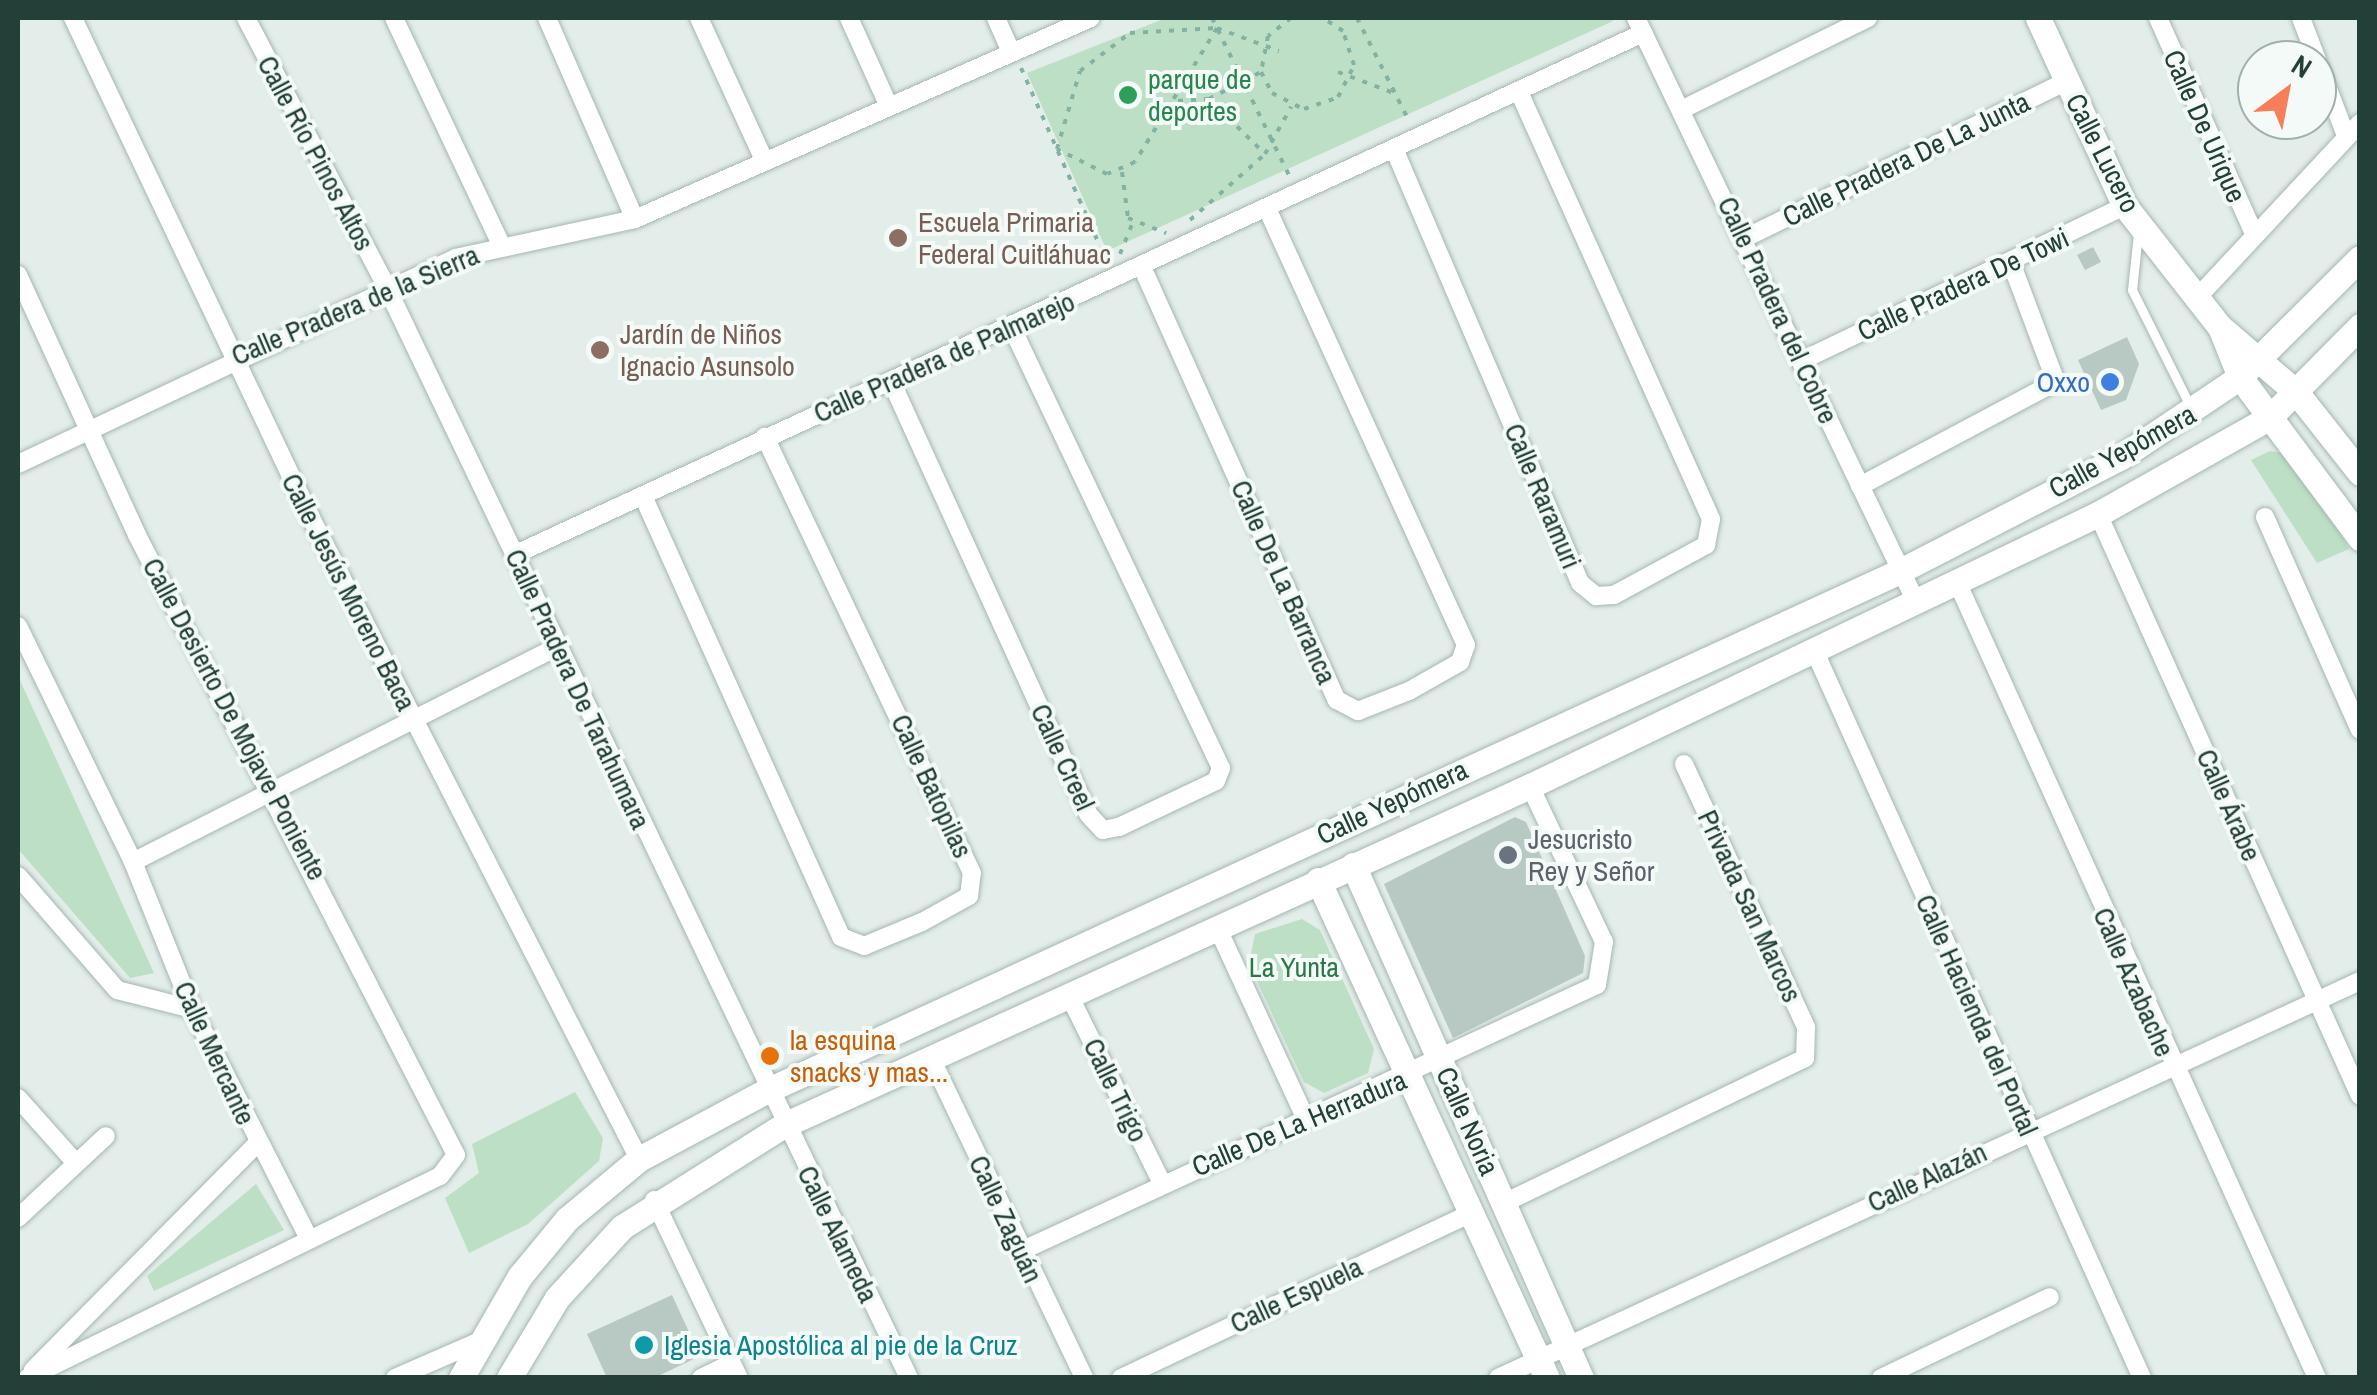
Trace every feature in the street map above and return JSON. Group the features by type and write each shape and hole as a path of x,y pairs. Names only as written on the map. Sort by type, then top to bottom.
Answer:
{"main road":[{"name":"Calle Lucero","path":"2038,18 2133,216 2220,327 2262,358 2296,392 2359,470"},
{"name":"Calle Yepómera","path":"461,1378 475,1343 567,1219 638,1159 766,1091 1900,571 2194,413 2262,358 2360,258"},
{"name":"Calle Yepómera","path":"509,1378 557,1298 654,1200 784,1125 1530,786 2098,514 2270,418 2360,326"},
{"name":"Calle Lucero","path":"2220,327 2240,377 2360,538"},
{"name":"Calle Noria","path":"1353,865 1581,1378"},
{"name":"Calle Noria","path":"1318,880 1543,1368"}],"street":[{"name":"Calle Jesús Moreno Baca","path":"72,18 232,358 638,1159"},
{"name":"Calle Río Pinos Altos","path":"246,18 387,288"},
{"path":"394,18 501,244"},
{"path":"547,18 636,219"},
{"path":"699,18 765,162"},
{"path":"849,18 887,102"},
{"path":"996,18 1015,57"},
{"name":"Calle Pradera de la Sierra","path":"18,464 232,358 387,288 501,244 636,219 887,102 1015,57 1091,18"},
{"path":"1686,108 1868,18"},
{"name":"Calle De Urique","path":"2158,18 2254,234"},
{"path":"2196,299 2353,130 2302,18"},
{"name":"Calle Pradera del Cobre","path":"1639,25 1686,108 1917,604"},
{"name":"Calle Pradera de Palmarejo","path":"516,554 765,437 892,384 1518,92 1639,25"},
{"name":"Calle Pradera De La Junta","path":"1746,238 2066,82"},
{"name":"Calle Raramuri","path":"1394,150 1580,582 1596,596 1614,596 1706,545 1712,519 1518,92"},
{"name":"Calle De La Barranca","path":"1142,266 1337,700 1358,711 1409,690 1460,662 1466,645 1267,208"},
{"name":"Calle Pradera De Towi","path":"1801,361 2011,262 2133,216"},
{"path":"1860,486 2056,382 2011,262"},
{"name":"Calle Desierto De Mojave Poniente","path":"18,275 87,431 450,1132 454,1161 309,1239"},
{"name":"Calle Pradera De Tarahumara","path":"387,288 516,554 556,648 766,1091"},
{"name":"Calle Creel","path":"892,384 1088,814 1103,830 1137,819 1216,781 1221,768 1012,328"},
{"name":"Calle Batopilas","path":"642,496 841,937 864,946 922,922 969,896 972,872 765,437"},
{"name":"Calle Árabe","path":"2098,514 2360,1096"},
{"path":"2265,517 2360,730"},
{"name":"Calle Azabache","path":"1958,584 2171,1066 2317,1378"},
{"name":"Calle Mercante","path":"18,626 133,862 192,1009 309,1239"},
{"path":"133,862 556,648"},
{"name":"Calle Hacienda del Portal","path":"1815,652 2142,1378"},
{"name":"Privada San Marcos","path":"1504,1203 1782,1075 1809,1050 1684,764"},
{"name":"Calle De La Herradura","path":"1021,1252 1305,1117 1444,1063 1577,1000 1605,972 1604,942 1530,786"},
{"path":"18,876 117,990 192,1009"},
{"path":"1218,929 1305,1117"},
{"name":"Calle Alazán","path":"1498,1378 1543,1368 1566,1346 2028,1130 2360,982"},
{"name":"Calle Trigo","path":"1070,997 1162,1183"},
{"name":"Calle Zaguán","path":"932,1058 1084,1378"},
{"name":"Calle Alameda","path":"766,1091 909,1378"},
{"path":"18,1098 76,1163"},
{"path":"18,1218 106,1136"},
{"path":"27,1378 258,1143"},
{"path":"654,1200 736,1370 702,1378"},
{"name":"Calle Espuela","path":"1121,1378 1471,1213"},
{"path":"27,1378 309,1239"},
{"path":"1882,1378 2050,1297"},
{"path":"395,1378 475,1343"}],"lane":[{"path":"2133,216 2132,290 2194,413"}],"path":[{"path":"1212,18 1298,194"},
{"path":"1291,18 1282,20 1263,45 1261,72 1292,106"},
{"path":"1292,106 1328,104 1352,78 1350,42 1323,18"},
{"path":"1356,18 1418,139"},
{"path":"1057,149 1069,90 1114,41 1143,30 1217,28 1279,51"},
{"path":"1166,234 1133,222 1122,204 1122,172 1178,100 1217,28"},
{"path":"1015,57 1106,260"},
{"path":"1178,100 1208,99 1261,72"},
{"path":"1338,72 1395,94"},
{"path":"1208,99 1266,154"},
{"path":"1187,224 1219,185 1276,150 1292,106"},
{"path":"1057,149 1079,166 1122,172"},
{"path":"1119,255 1133,222"}],"green space":[{"path":"1166,18 1613,21 1107,251 1027,73"},
{"path":"2270,451 2284,453 2321,496 2349,549 2317,563 2251,460"},
{"path":"18,676 154,973 130,978 18,849"},
{"name":"La Yunta","path":"1302,919 1320,930 1374,1049 1368,1073 1324,1093 1304,1082 1249,964 1255,934"},
{"path":"575,1092 603,1138 599,1161 528,1224 469,1253 445,1198 479,1173 472,1144"},
{"path":"256,1184 284,1230 154,1291 147,1276"}],"building":[{"path":"2093,247 2101,262 2085,270 2077,255"},
{"name":"Oxxo","path":"2127,337 2139,364 2126,400 2101,410 2078,360"},
{"path":"1515,817 1526,822 1585,956 1583,973 1453,1038 1384,884"},
{"name":"Iglesia Apostólica al pie de la Cruz","path":"672,1295 700,1356 654,1378 607,1378 587,1334"}],"place":[{"name":"parque de deportes","path":"1128,95"},
{"name":"Escuela Primaria Federal Cuitláhuac","path":"898,238"},
{"name":"Jardín de Niños Ignacio Asunsolo","path":"600,350"},
{"name":"Oxxo","path":"2110,382"},
{"name":"Jesucristo Rey y Señor","path":"1508,855"},
{"name":"la esquina snacks y mas...","path":"770,1056"},
{"name":"Iglesia Apostólica al pie de la Cruz","path":"644,1345"}]}
